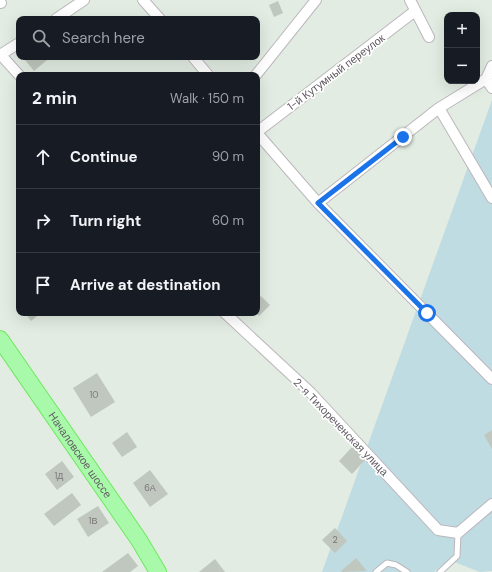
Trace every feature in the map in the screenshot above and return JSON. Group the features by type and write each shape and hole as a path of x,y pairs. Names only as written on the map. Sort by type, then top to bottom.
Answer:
{"main road":[{"name":"Началовское шоссе","path":"0,339 134,533 158,572"}],"street":[{"path":"60,16 84,0"},
{"path":"143,0 157,16"},
{"path":"258,72 316,0"},
{"path":"410,0 429,38"},
{"name":"1-й Кутумный переулок","path":"260,131 415,11"},
{"path":"16,45 0,55 16,72"},
{"path":"196,60 206,72"},
{"path":"318,203 439,108 486,79 492,66"},
{"path":"486,79 492,88"},
{"path":"439,108 492,198"},
{"path":"260,136 318,203 492,379"},
{"name":"2-я Тихореченская улица","path":"228,316 311,393 438,530 458,533"},
{"path":"458,533 492,504"}],"lane":[{"path":"440,572 457,556 458,533"},
{"path":"376,572 387,563 396,565 407,572"}],"shaded area":[{"path":"492,100 492,571 480,572 449,560 434,572 322,572"}],"building":[{"path":"278,1 283,13 274,17 269,5"},
{"path":"25,60 47,60 34,71"},
{"path":"261,296 270,305 260,315"},
{"path":"27,316 37,316 31,321"},
{"path":"97,373 115,402 91,417 73,388"},
{"path":"492,430 492,449 484,435"},
{"path":"127,432 137,447 122,457 112,443"},
{"path":"353,446 366,459 352,474 339,461"},
{"path":"62,461 74,477 57,490 45,474"},
{"path":"150,470 168,494 150,507 133,483"},
{"path":"72,493 81,505 54,526 44,514"},
{"path":"98,506 109,523 88,537 77,519"},
{"path":"335,528 347,541 335,553 322,540"},
{"path":"128,553 138,566 130,572 102,572"},
{"path":"356,558 367,571 341,571"},
{"path":"215,559 225,572 199,572"}],"route":[{"path":"403,137 318,203 427,313"}]}
